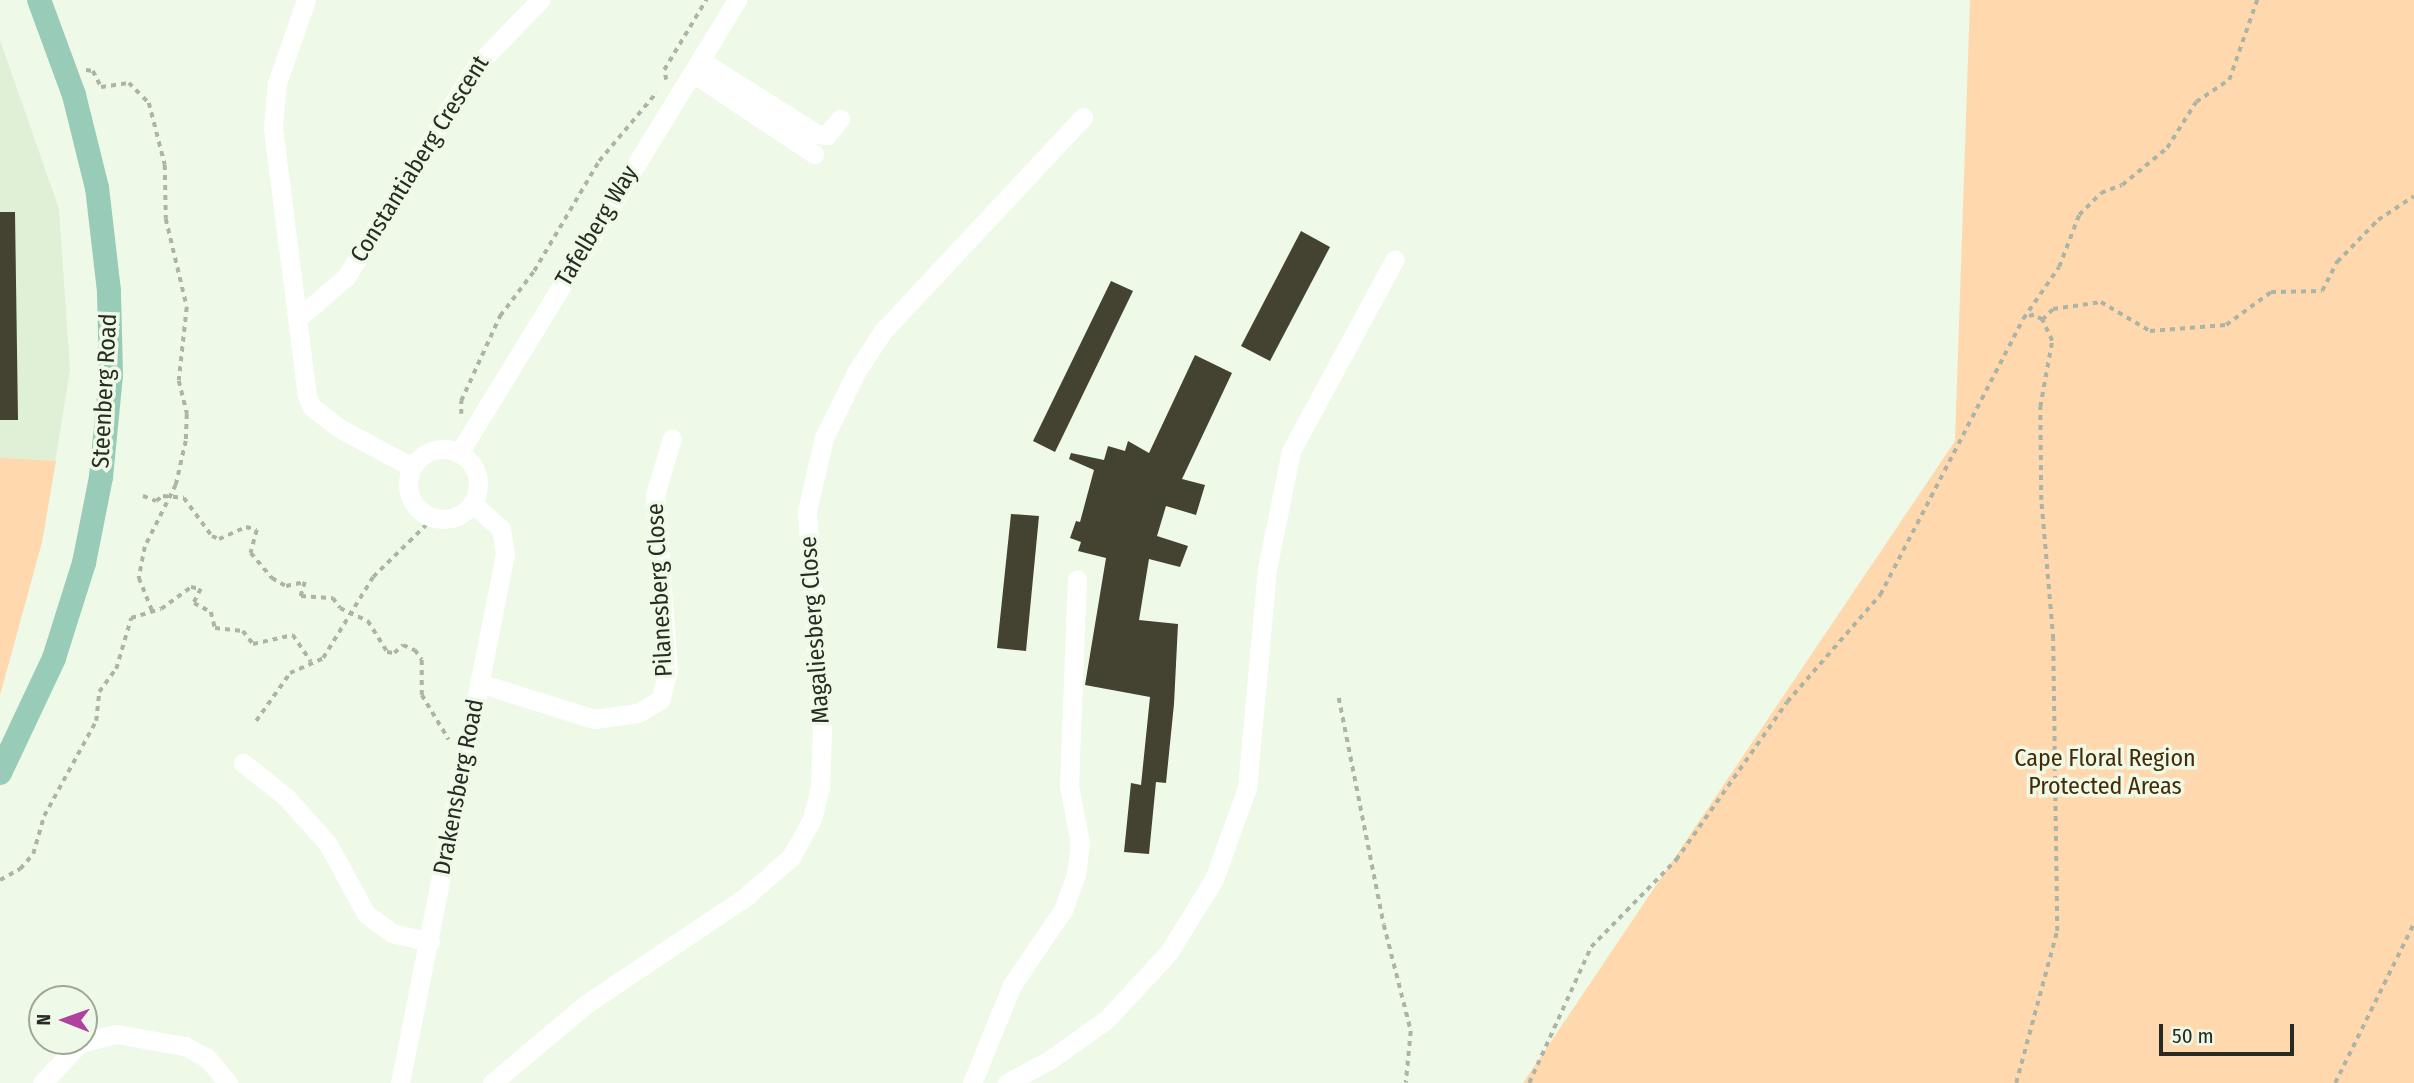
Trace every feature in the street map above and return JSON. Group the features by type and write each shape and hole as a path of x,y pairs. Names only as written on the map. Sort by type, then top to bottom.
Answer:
{"main road":[{"name":"Steenberg Road","path":"0,773 54,658 84,563 101,477 110,375 109,291 97,188 74,95 39,0"}],"street":[{"path":"306,0 273,105 274,152 312,407 339,428 412,467"},
{"name":"Constantiaberg Crescent","path":"298,318 346,277 477,65 540,0"},
{"name":"Tafelberg Way","path":"459,453 737,0"},
{"path":"696,67 817,134 827,135 840,119"},
{"path":"696,67 814,154"},
{"name":"Magaliesberg Close","path":"492,1083 586,1004 776,874 807,828 820,786 822,732 807,511 824,438 883,331 1083,117"},
{"path":"1007,1083 1051,1059 1107,1019 1169,952 1214,879 1247,788 1268,569 1291,451 1395,258"},
{"name":"Pilanesberg Close","path":"479,683 594,719 638,713 660,700 668,671 655,495 672,438"},
{"path":"428,453 459,453 474,469 477,480 472,503 457,516 433,518 411,499 412,467 428,453"},
{"name":"Drakensberg Road","path":"400,1083 462,779 505,544 501,529 472,503"},
{"path":"972,1083 1012,985 1063,910 1076,875 1080,843 1069,786 1077,579"},
{"path":"243,763 286,797 328,844 366,914 392,933 430,943"},
{"path":"42,1083 80,1043 116,1034 185,1046 207,1058 228,1083"}],"path":[{"path":"470,435 460,422 461,401 500,316 534,271 599,161 666,80 664,70 706,0"},
{"path":"1529,1083 1591,947 1676,860 1787,702 1880,596 2023,319 2059,267 2079,215 2101,193 2122,184 2167,148 2196,102 2229,80 2257,0"},
{"path":"84,69 93,71 102,88 112,89 120,81 142,93 149,103 165,165 166,219 188,323 179,381 187,414 186,440 171,497 145,547 139,578 152,610"},
{"path":"2042,320 2053,309 2101,302 2150,331 2226,325 2271,292 2322,291 2337,262 2378,220 2414,197"},
{"path":"2016,1083 2057,931 2053,639 2041,500 2040,407 2052,341 2042,320 2034,314 2023,319"},
{"path":"143,496 156,501 171,497 184,498 198,512 212,536 219,538 246,527 257,530 251,553 272,578 286,586 301,580 306,582 301,596 333,598 340,608 352,610 368,621 387,652 394,653 403,645 415,650 422,660 422,695 456,750"},
{"path":"256,721 290,673 323,657 373,577 433,518"},
{"path":"0,880 20,869 33,854 44,816 96,721 99,692 117,669 125,630 131,618 152,610 191,587 201,589 194,603 211,612 215,628 243,631 253,644 293,635 311,662"},
{"path":"1339,698 1384,925 1411,1031 1406,1083"},
{"path":"2335,1083 2414,923"}],"shaded area":[{"path":"0,40 59,209 70,370 42,542 0,695"}],"green space":[{"name":"Cape Floral Region Protected Areas","path":"1970,0 2414,0 2414,1083 1523,1083 1955,441"},
{"path":"0,458 56,461 42,542 0,695"}],"building":[{"path":"0,212 15,212 18,420 0,420"},
{"path":"1301,231 1330,247 1270,361 1241,346"},
{"path":"1111,281 1133,291 1055,452 1033,441"},
{"path":"1195,355 1232,373 1182,479 1205,485 1196,515 1166,506 1157,536 1188,546 1180,567 1149,559 1139,620 1178,624 1174,704 1166,783 1156,782 1149,854 1124,852 1131,783 1141,785 1150,697 1085,685 1106,558 1078,551 1081,542 1070,538 1076,521 1080,522 1094,470 1069,459 1071,453 1104,460 1108,446 1125,451 1128,441 1149,453"},
{"path":"1011,514 1039,516 1026,651 997,648"}]}
